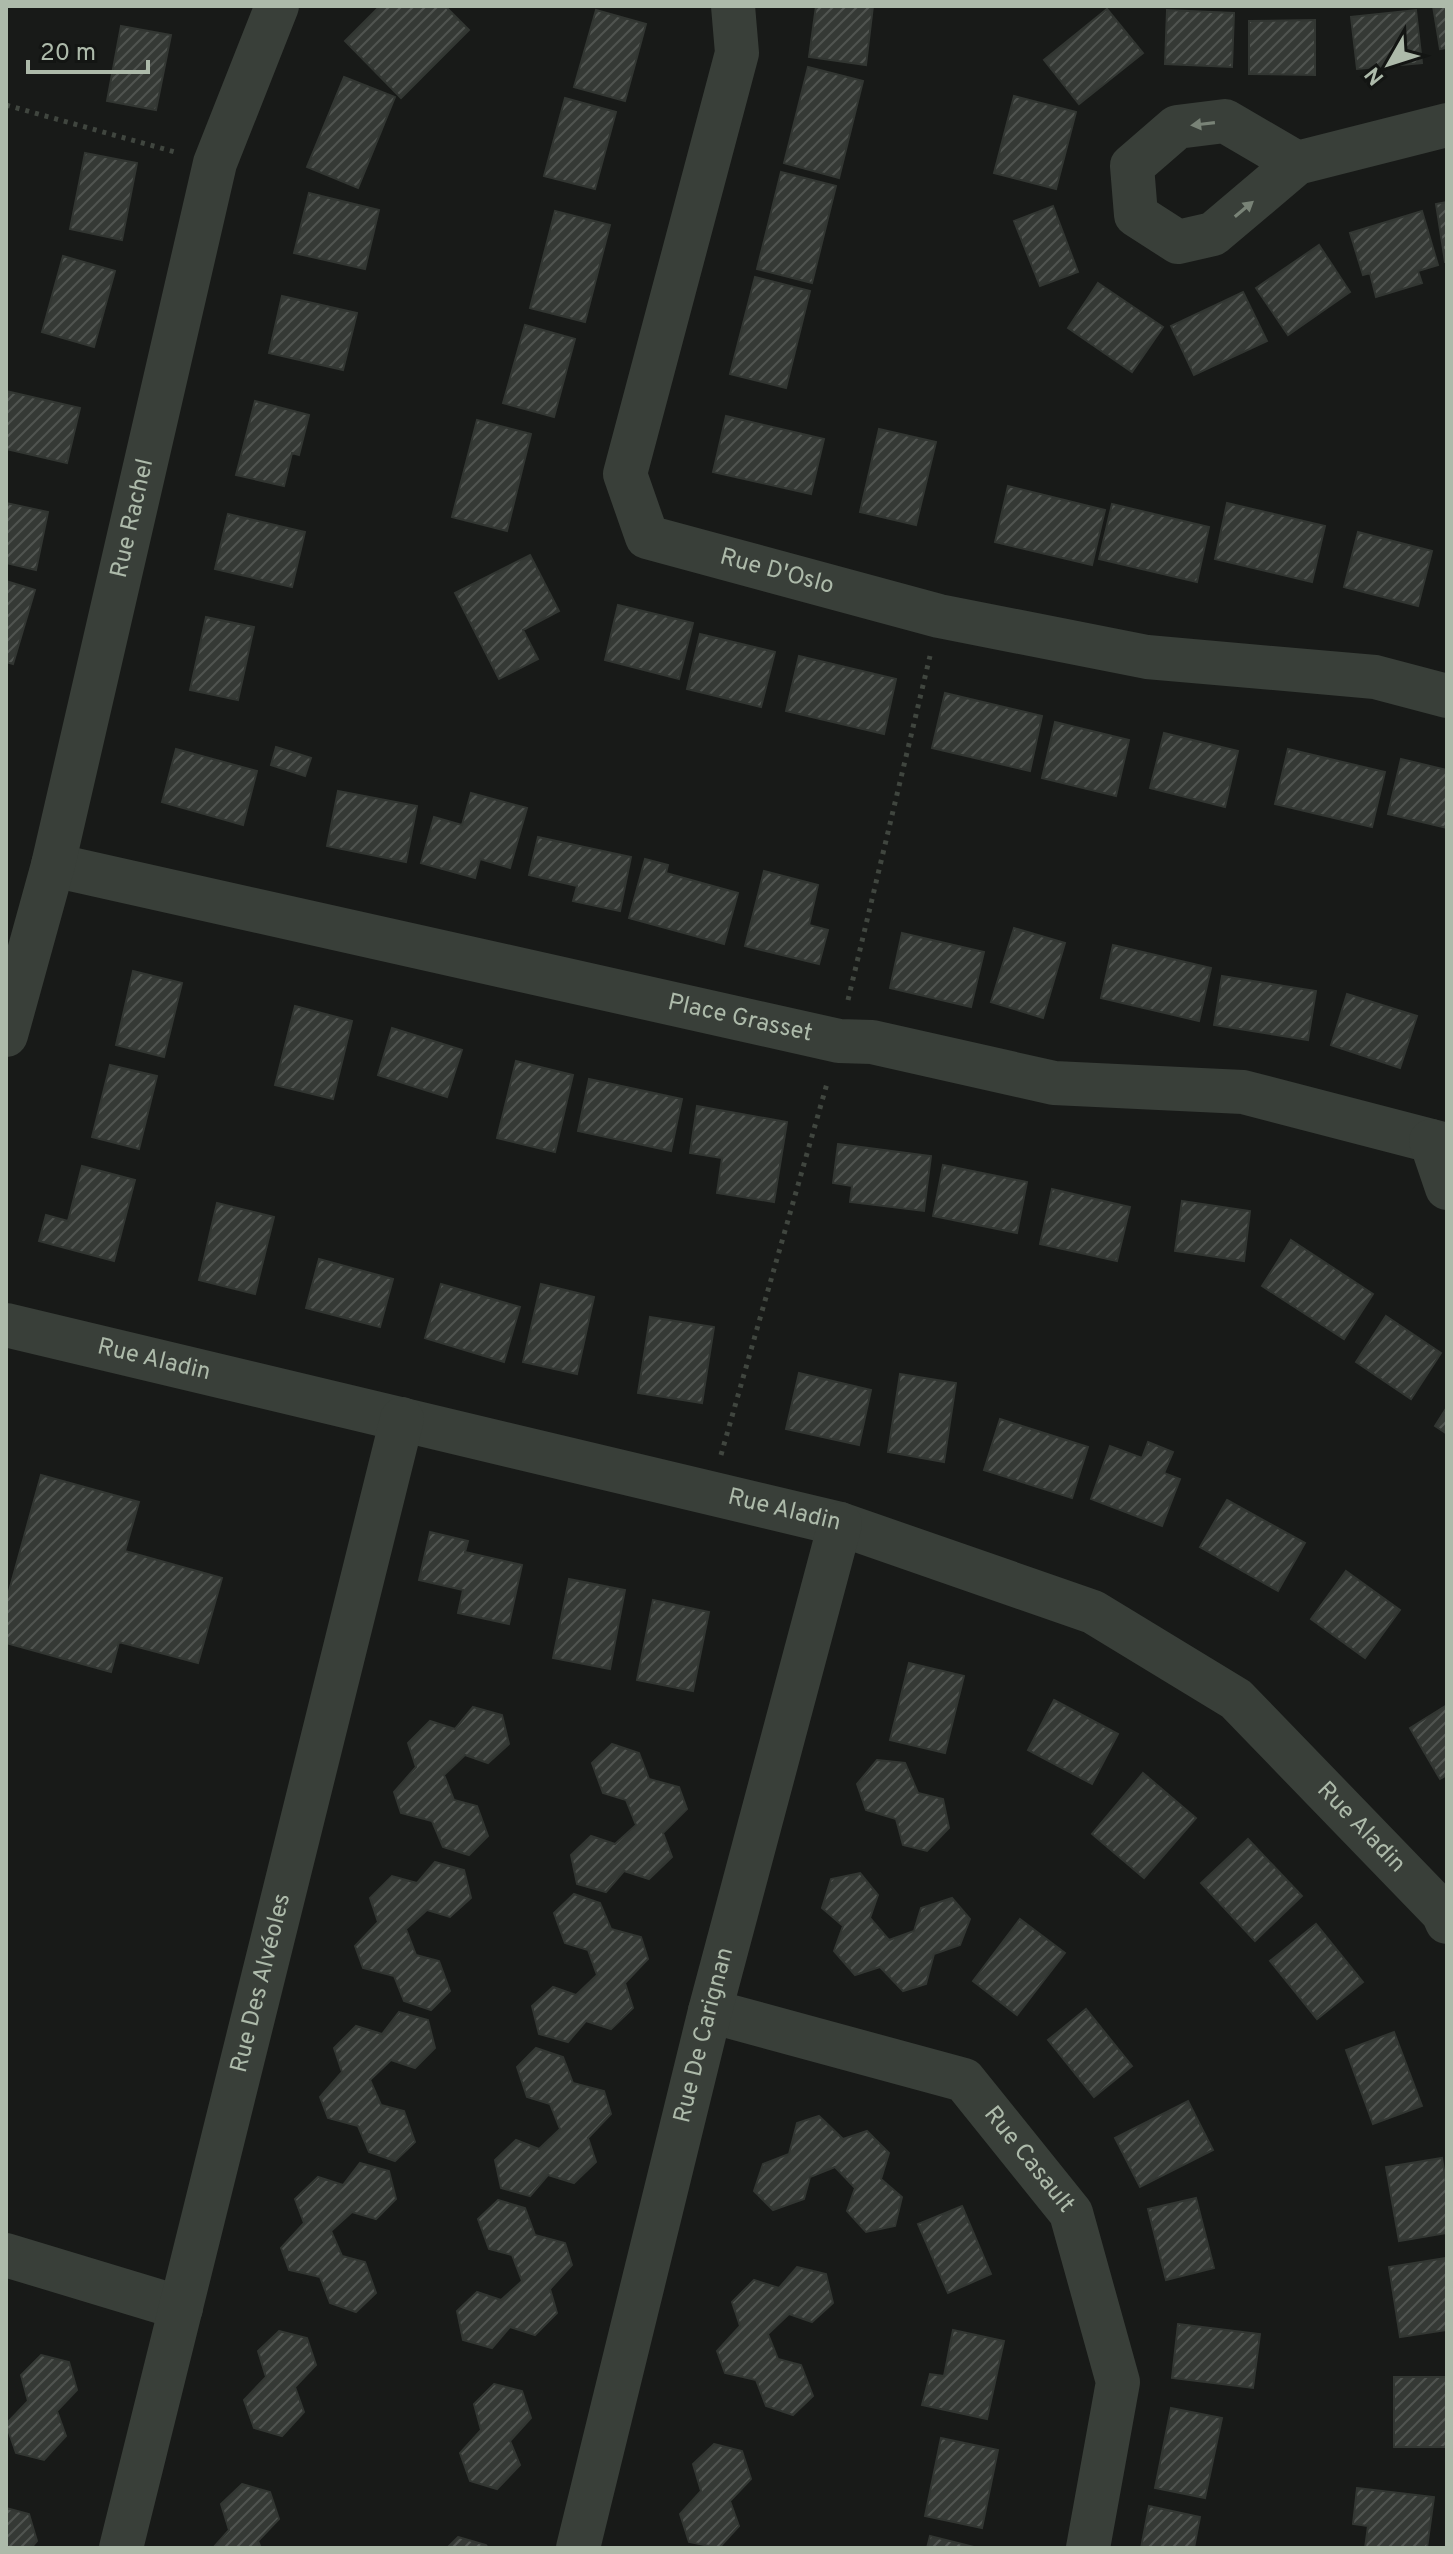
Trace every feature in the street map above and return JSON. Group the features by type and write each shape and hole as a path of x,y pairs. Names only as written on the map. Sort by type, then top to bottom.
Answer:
{"street":[{"name":"Rue Rachel","path":"6,1035 53,865 215,163 277,6"},
{"name":"Rue D'Oslo","path":"733,6 737,53 625,474 647,537 939,616 1132,655 1375,677 1447,696"},
{"path":"1297,163 1447,125"},
{"name":"Place Grasset","path":"53,865 839,1041 872,1042 1054,1083 1243,1092 1439,1143 1447,1188"},
{"name":"Rue Aladin","path":"6,1325 840,1524 1093,1612 1236,1699 1446,1915"},
{"name":"Rue Des Alvéoles","path":"121,2548 402,1419"},
{"name":"Rue De Carignan","path":"578,2548 710,2011 840,1524"},
{"name":"Rue Casault","path":"710,2011 964,2080 1071,2213 1118,2382 1088,2548"},
{"path":"6,2255 181,2308"}],"path":[{"path":"6,105 215,163"}],"building":[{"path":"380,6 445,6 469,30 401,98 345,41"},
{"path":"816,6 873,6 866,65 809,57"},
{"path":"1433,6 1447,6 1447,48 1440,49"},
{"path":"1107,9 1143,53 1079,104 1044,60"},
{"path":"596,10 646,24 625,101 574,87"},
{"path":"1167,10 1234,13 1232,67 1165,64"},
{"path":"1416,10 1422,63 1357,69 1351,17"},
{"path":"1315,20 1315,75 1249,74 1249,21"},
{"path":"121,26 171,35 156,110 107,101"},
{"path":"808,67 863,81 839,178 784,163"},
{"path":"344,77 395,97 358,188 307,167"},
{"path":"1014,96 1076,112 1056,189 994,173"},
{"path":"565,98 616,112 595,189 544,176"},
{"path":"85,153 137,163 122,240 70,229"},
{"path":"781,172 836,186 812,283 757,269"},
{"path":"309,193 379,210 365,269 294,253"},
{"path":"1447,202 1447,262 1445,262 1436,204"},
{"path":"1053,206 1078,272 1040,286 1014,221"},
{"path":"555,211 610,225 585,322 530,308"},
{"path":"1422,211 1438,265 1418,271 1422,283 1376,297 1370,273 1363,275 1350,233"},
{"path":"1319,245 1350,292 1288,335 1256,288"},
{"path":"63,256 115,271 94,347 42,332"},
{"path":"755,277 810,291 786,388 730,374"},
{"path":"1098,283 1163,327 1132,372 1068,328"},
{"path":"1243,292 1267,341 1194,375 1171,326"},
{"path":"282,296 357,313 343,370 269,353"},
{"path":"525,325 575,339 554,417 503,403"},
{"path":"6,391 80,408 67,463 6,449"},
{"path":"255,401 309,415 299,455 292,453 284,486 236,475"},
{"path":"726,416 824,439 811,494 713,472"},
{"path":"477,420 531,434 507,531 452,517"},
{"path":"879,429 936,442 916,525 860,512"},
{"path":"1008,486 1105,510 1092,565 995,542"},
{"path":"6,503 48,512 36,570 6,563"},
{"path":"1227,503 1325,526 1312,582 1215,559"},
{"path":"1112,504 1209,527 1197,582 1099,559"},
{"path":"228,514 305,532 292,587 215,569"},
{"path":"1358,532 1432,551 1418,606 1344,587"},
{"path":"530,555 559,611 523,630 538,659 499,679 455,593"},
{"path":"6,581 35,590 13,664 6,662"},
{"path":"618,605 693,623 679,679 605,660"},
{"path":"206,617 254,627 238,700 190,690"},
{"path":"700,634 775,652 761,707 687,689"},
{"path":"799,656 896,679 884,734 786,711"},
{"path":"945,693 1042,716 1030,771 932,748"},
{"path":"1055,722 1129,740 1116,796 1042,778"},
{"path":"1164,733 1238,751 1225,807 1150,788"},
{"path":"276,747 311,758 305,776 271,765"},
{"path":"176,749 257,771 243,825 162,802"},
{"path":"1288,749 1385,772 1372,827 1275,804"},
{"path":"1401,759 1447,770 1447,828 1388,814"},
{"path":"338,791 417,806 406,862 327,846"},
{"path":"471,793 527,808 510,868 480,859 475,878 421,863 434,817 462,825"},
{"path":"538,837 631,857 620,911 573,901 577,886 529,875"},
{"path":"645,859 668,865 666,873 738,893 724,944 629,918"},
{"path":"764,871 818,885 809,925 828,930 819,964 745,946"},
{"path":"1014,928 1065,943 1043,1018 991,1002"},
{"path":"902,933 984,952 971,1007 890,988"},
{"path":"1113,945 1211,968 1199,1021 1101,998"},
{"path":"133,971 182,983 164,1057 116,1045"},
{"path":"1222,976 1316,991 1308,1040 1214,1025"},
{"path":"1347,994 1417,1016 1400,1068 1331,1045"},
{"path":"295,1006 352,1021 333,1099 275,1085"},
{"path":"392,1028 462,1050 447,1097 378,1075"},
{"path":"516,1061 573,1075 555,1152 497,1138"},
{"path":"110,1065 157,1076 139,1149 92,1137"},
{"path":"589,1079 682,1099 671,1151 578,1131"},
{"path":"697,1106 787,1122 774,1202 717,1193 722,1158 690,1153"},
{"path":"838,1144 931,1156 924,1211 850,1202 852,1186 833,1183"},
{"path":"943,1165 1027,1182 1017,1233 933,1216"},
{"path":"82,1166 135,1180 114,1261 39,1241 46,1215 68,1221"},
{"path":"1052,1189 1130,1207 1117,1261 1040,1244"},
{"path":"1182,1201 1250,1211 1244,1261 1175,1251"},
{"path":"217,1203 274,1217 255,1294 199,1280"},
{"path":"1291,1240 1373,1294 1344,1339 1262,1286"},
{"path":"319,1259 393,1279 380,1327 306,1308"},
{"path":"441,1284 520,1307 504,1362 425,1338"},
{"path":"541,1284 594,1297 577,1374 523,1362"},
{"path":"1386,1316 1441,1353 1411,1399 1356,1362"},
{"path":"650,1317 714,1327 702,1403 638,1393"},
{"path":"799,1373 871,1390 859,1445 786,1429"},
{"path":"900,1374 956,1383 944,1462 888,1452"},
{"path":"1447,1407 1447,1434 1435,1426"},
{"path":"1000,1419 1088,1447 1072,1498 984,1470"},
{"path":"1148,1442 1173,1452 1164,1473 1180,1479 1162,1526 1091,1499 1110,1446 1142,1458"},
{"path":"41,1475 139,1502 125,1551 222,1578 198,1663 119,1642 111,1672 6,1643 6,1602"},
{"path":"1227,1500 1305,1543 1278,1591 1200,1547"},
{"path":"430,1532 468,1541 465,1552 522,1565 509,1624 458,1613 463,1590 419,1580"},
{"path":"1346,1571 1400,1610 1365,1658 1311,1619"},
{"path":"569,1579 625,1590 610,1669 553,1658"},
{"path":"653,1600 709,1612 693,1691 637,1680"},
{"path":"909,1663 964,1676 945,1753 890,1740"},
{"path":"1054,1700 1118,1734 1092,1784 1028,1750"},
{"path":"1447,1705 1447,1775 1440,1779 1410,1728"},
{"path":"473,1707 502,1715 509,1744 488,1763 465,1755 444,1775 454,1800 477,1806 488,1836 469,1855 443,1847 432,1821 401,1813 394,1792 416,1767 408,1743 430,1721 455,1729"},
{"path":"612,1744 639,1753 649,1779 679,1787 687,1809 663,1833 672,1857 649,1879 624,1871 606,1892 577,1884 571,1855 591,1836 615,1844 636,1825 626,1800 603,1793 592,1763"},
{"path":"877,1760 905,1763 918,1793 943,1799 949,1828 927,1851 903,1845 896,1819 866,1810 857,1784"},
{"path":"1143,1773 1196,1818 1144,1878 1092,1834"},
{"path":"1248,1839 1302,1896 1255,1941 1201,1883"},
{"path":"435,1862 464,1870 471,1898 450,1917 427,1910 406,1929 416,1955 439,1961 450,1991 431,2010 404,2001 394,1976 363,1968 355,1946 378,1922 370,1898 392,1876 417,1883"},
{"path":"860,1873 878,1895 870,1918 889,1940 914,1931 921,1908 952,1898 970,1919 960,1945 934,1954 926,1984 903,1991 880,1967 855,1975 834,1951 843,1926 822,1908 831,1879"},
{"path":"574,1894 600,1903 611,1929 641,1937 648,1959 625,1983 633,2008 611,2029 586,2021 568,2042 539,2034 532,2006 553,1987 576,1995 597,1975 588,1950 565,1943 554,1913"},
{"path":"1020,1919 1065,1953 1017,2015 973,1981"},
{"path":"1316,1924 1363,1982 1317,2019 1270,1961"},
{"path":"1086,2009 1132,2066 1094,2097 1048,2040"},
{"path":"399,2012 428,2020 435,2048 415,2068 391,2060 370,2080 381,2105 404,2111 415,2142 395,2161 369,2152 358,2126 328,2118 320,2097 342,2072 334,2048 356,2026 382,2034"},
{"path":"1394,2032 1422,2106 1373,2124 1346,2050"},
{"path":"536,2048 563,2057 573,2083 604,2091 611,2114 588,2138 596,2162 574,2183 548,2175 530,2196 501,2188 495,2160 516,2140 539,2149 560,2129 550,2104 527,2097 517,2067"},
{"path":"1188,2101 1213,2150 1140,2187 1115,2138"},
{"path":"819,2116 843,2139 867,2131 889,2153 881,2179 902,2197 895,2226 866,2232 847,2211 855,2188 835,2167 810,2177 804,2199 773,2210 754,2191 763,2164 789,2154 797,2123"},
{"path":"1442,2158 1447,2188 1447,2233 1399,2241 1386,2167"},
{"path":"360,2163 389,2171 396,2199 376,2219 352,2212 331,2231 342,2256 365,2262 376,2293 356,2312 330,2303 320,2277 289,2270 281,2248 304,2223 295,2199 318,2177 343,2185"},
{"path":"1196,2198 1214,2268 1166,2280 1148,2209"},
{"path":"498,2200 525,2208 535,2235 565,2243 572,2265 550,2289 557,2313 535,2335 510,2327 492,2348 463,2340 457,2311 477,2292 501,2300 522,2281 512,2255 489,2249 478,2219"},
{"path":"962,2206 991,2274 948,2293 918,2224"},
{"path":"1446,2258 1447,2330 1400,2337 1389,2267"},
{"path":"797,2267 826,2274 833,2303 812,2322 789,2314 768,2334 778,2359 801,2365 813,2396 793,2415 766,2406 756,2380 725,2373 717,2351 740,2326 732,2302 754,2280 779,2288"},
{"path":"1178,2324 1260,2334 1253,2388 1172,2378"},
{"path":"953,2330 1004,2341 987,2419 922,2405 930,2374 944,2376"},
{"path":"279,2331 307,2338 316,2365 295,2387 304,2412 282,2436 254,2428 244,2400 266,2377 258,2351"},
{"path":"41,2355 69,2362 77,2390 57,2411 66,2436 44,2460 16,2453 6,2424 28,2401 21,2375"},
{"path":"1394,2377 1447,2377 1447,2447 1394,2447"},
{"path":"494,2384 522,2391 531,2418 510,2441 520,2465 497,2489 470,2481 460,2453 481,2430 474,2404"},
{"path":"1171,2408 1222,2418 1205,2498 1155,2488"},
{"path":"941,2438 998,2450 982,2528 925,2516"},
{"path":"714,2444 742,2451 751,2479 730,2501 739,2526 719,2548 689,2542 680,2514 701,2491 693,2464"},
{"path":"242,2484 270,2492 279,2519 258,2541 261,2548 213,2548 229,2530 221,2504"},
{"path":"1357,2488 1434,2497 1427,2548 1365,2548 1368,2526 1353,2524"},
{"path":"1149,2506 1200,2517 1194,2548 1141,2548"},
{"path":"6,2508 29,2514 37,2541 31,2548 6,2548"},
{"path":"930,2536 978,2548 927,2548"},
{"path":"458,2537 486,2545 488,2548 447,2548"}]}
